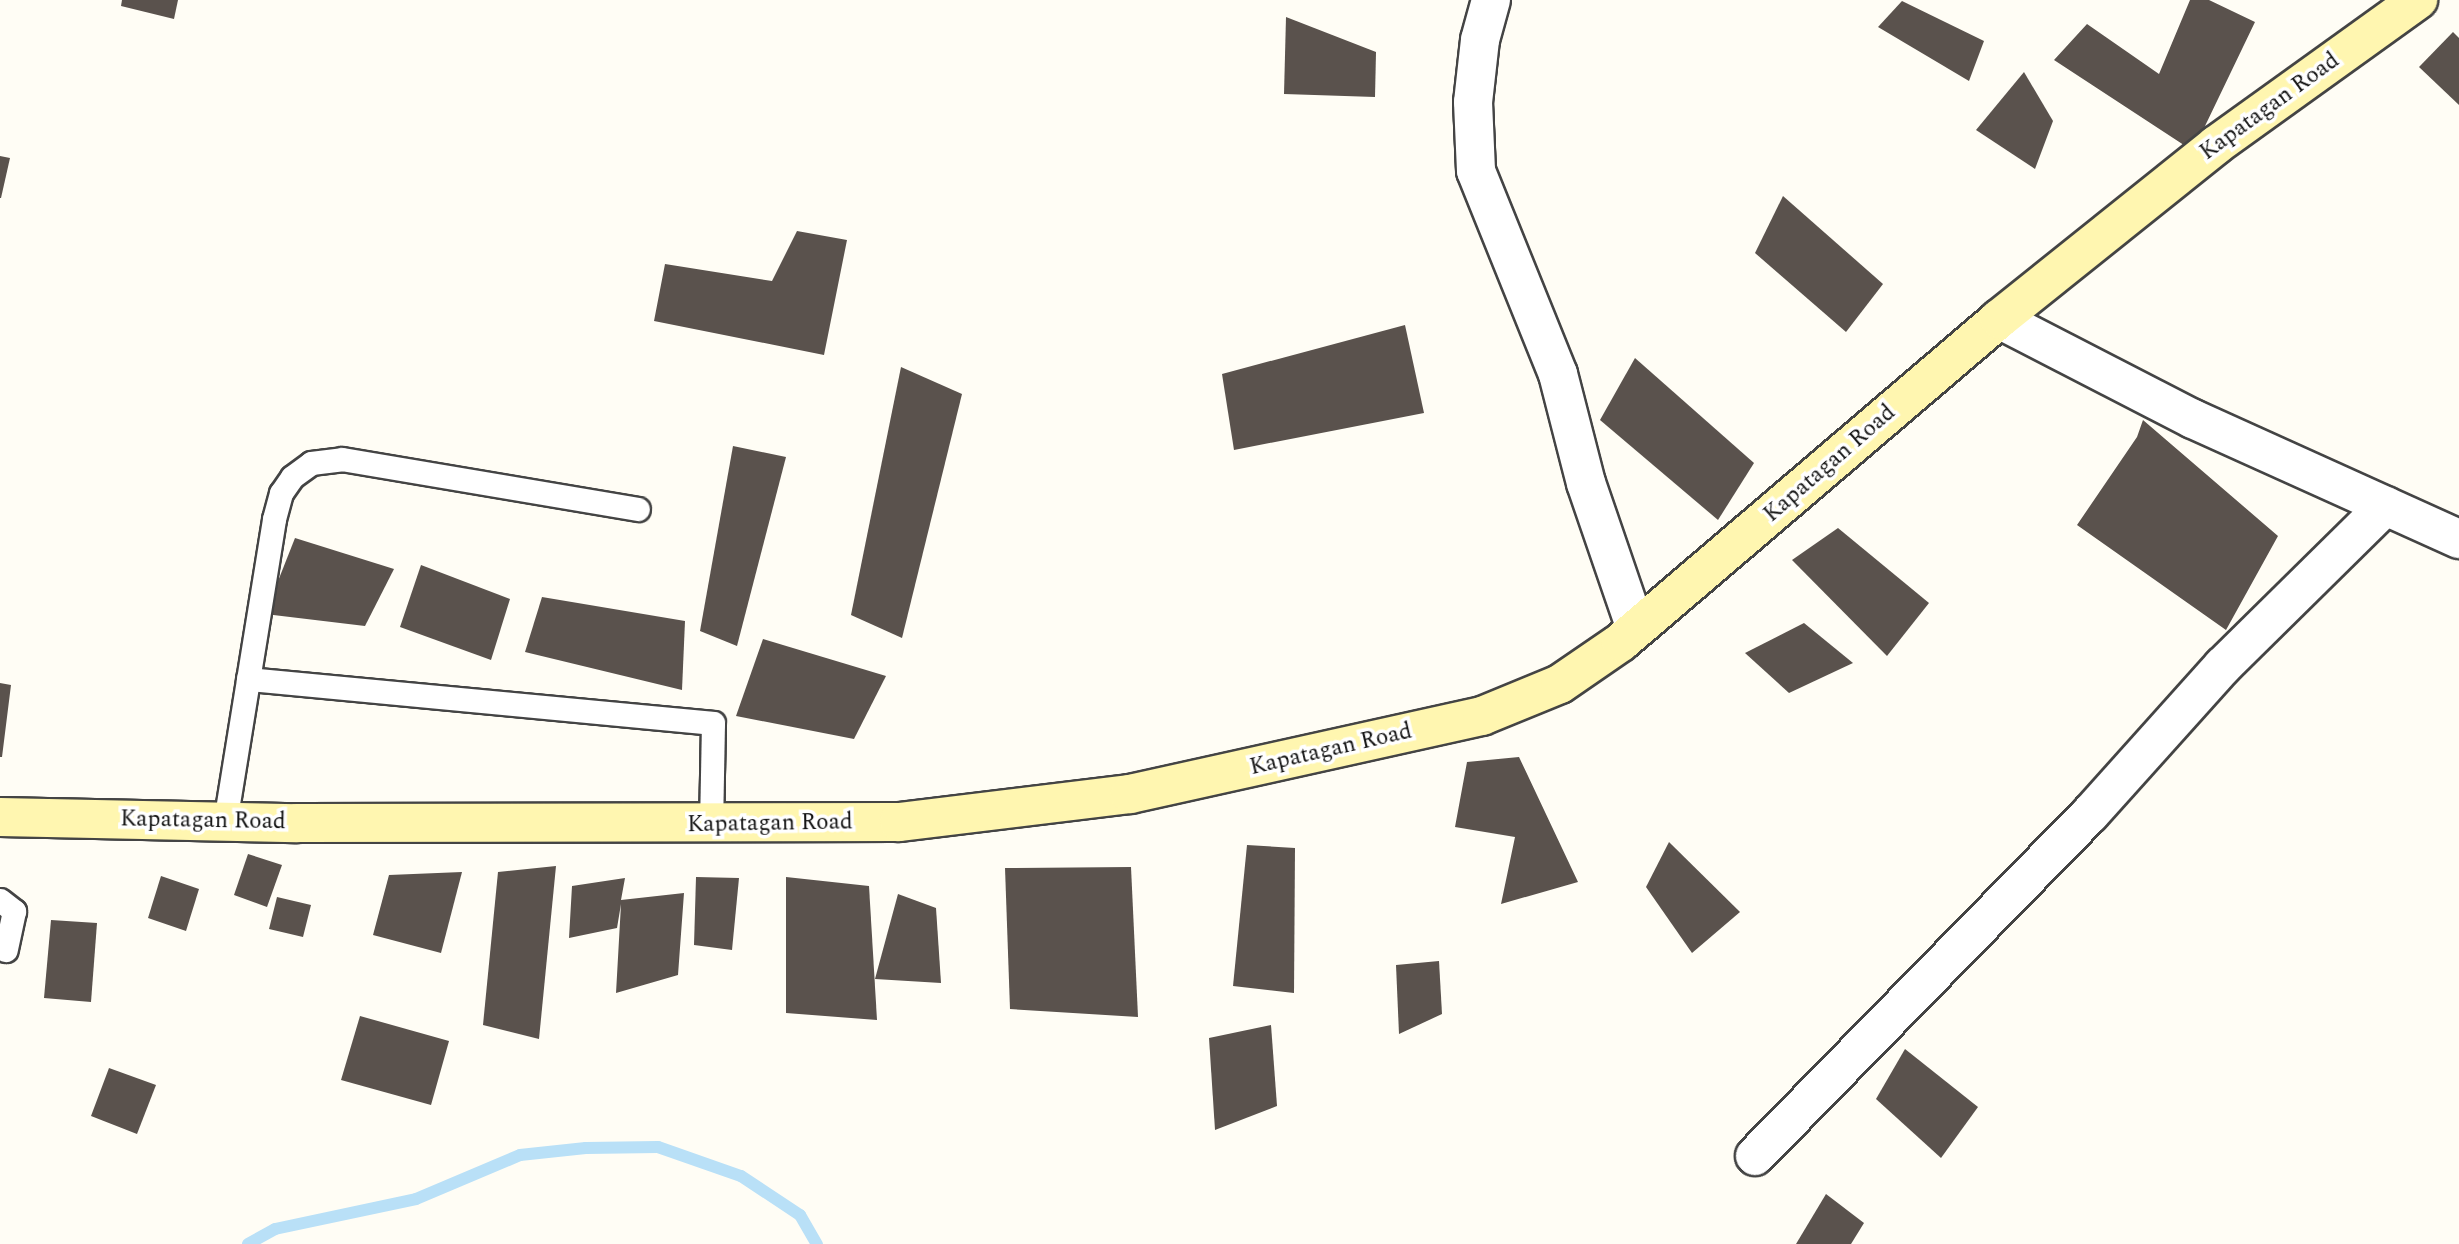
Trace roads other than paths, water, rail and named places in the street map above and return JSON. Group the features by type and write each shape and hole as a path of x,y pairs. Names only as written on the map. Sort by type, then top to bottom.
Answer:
{"main road":[{"name":"Kapatagan Road","path":"0,817 225,822 899,822 1130,794 1482,716 1560,684 1636,629 1998,319 2216,145 2418,0"}],"street":[{"path":"1491,0 1480,40 1473,102 1476,172 1558,374 1586,483 1636,629"},
{"path":"1998,319 2193,419 2459,539"},
{"path":"1755,1156 2090,814 2222,666 2385,506"}],"lane":[{"path":"225,822 281,493 292,477 310,463 342,459 638,509"},
{"path":"248,679 713,723 711,824"},
{"path":"0,900 14,911 6,950"}],"waterway":[{"path":"248,1244 275,1229 416,1199 520,1155 586,1148 658,1147 741,1176 800,1215 817,1244"}]}
